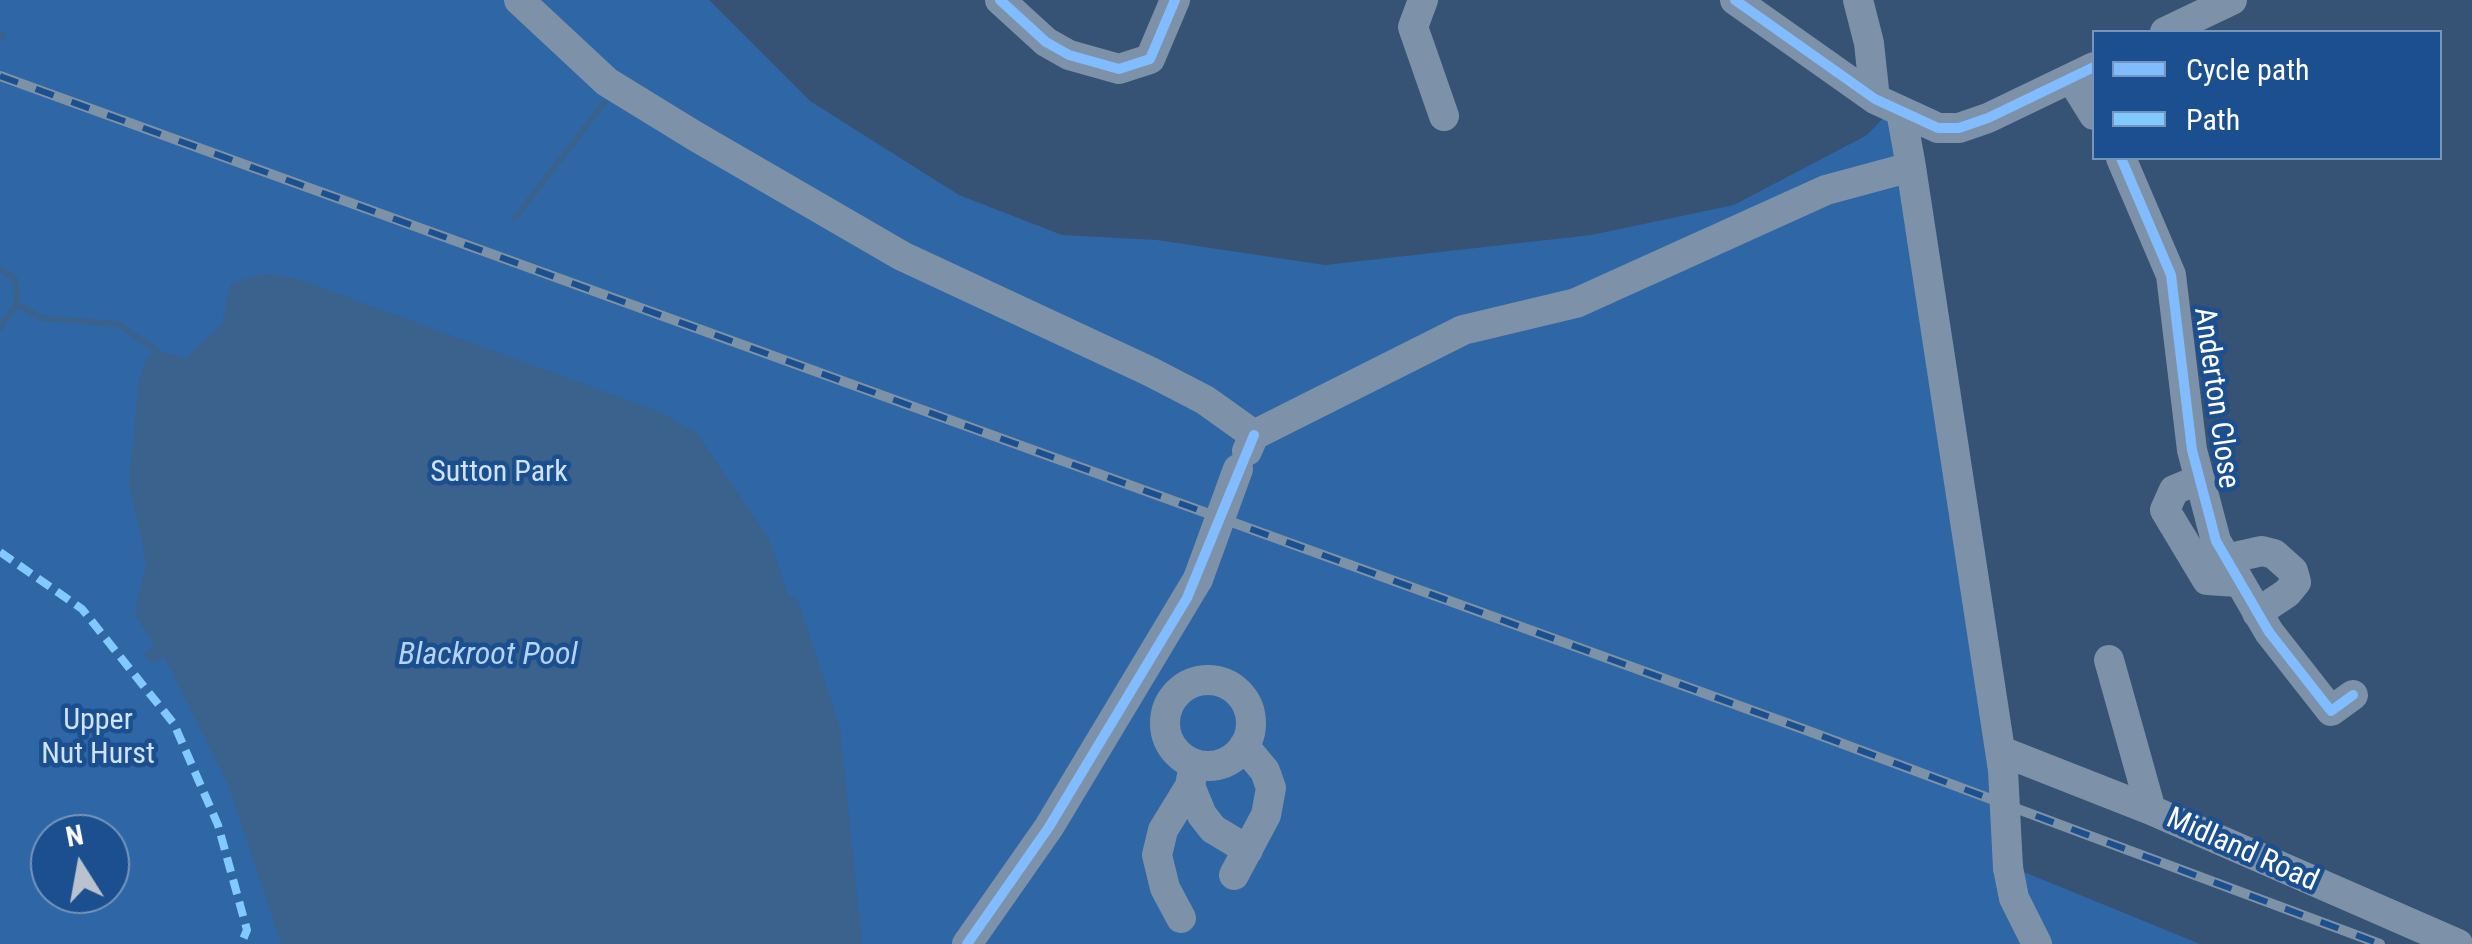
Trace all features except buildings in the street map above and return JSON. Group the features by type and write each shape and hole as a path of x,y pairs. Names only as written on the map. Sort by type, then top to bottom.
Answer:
{"street":[{"path":"519,0 607,82 694,136 902,256 1152,372 1205,400 1254,435"},
{"path":"1000,0 1046,42 1069,55 1119,69 1150,59 1175,0"},
{"path":"1423,0 1413,27 1444,116"},
{"path":"1735,0 1888,105 1938,128 1959,128 2083,72 2092,107"},
{"path":"1858,0 1888,105 1911,167 2009,760 2008,868 2014,898 2037,944"},
{"path":"2169,30 2232,0"},
{"name":"Anderton Close","path":"2122,160 2155,228 2174,289 2198,480 2231,570 2256,613 2331,711 2353,695"},
{"path":"967,944 1049,828 1198,579 1254,435 1463,330 1576,303 1826,190 1911,167"},
{"path":"2231,570 2262,551 2274,554 2293,572 2296,582 2287,592 2256,613"},
{"path":"2108,660 2151,810"},
{"path":"1143,675 1174,696"},
{"path":"1181,918 1165,888 1157,855 1164,830 1192,775 1221,764 1244,746 1251,718 1239,692 1213,680 1198,681 1174,696 1164,721 1166,735 1192,775 1202,815 1241,863 1266,815 1271,788 1266,772 1244,746"},
{"name":"Midland Road","path":"2009,760 2151,810 2458,944"}],"green space":[{"name":"Sutton Park","path":"0,0 709,0 810,101 959,195 1062,235 1157,240 1325,265 1591,235 1734,205 1867,135 1887,114 2011,745 2024,872 2200,944 0,944"}],"water":[{"name":"Blackroot Pool","path":"266,274 298,279 660,412 697,433 769,539 788,595 797,598 840,728 862,944 281,944 229,787 164,657 151,663 144,654 154,645 135,615 146,561 129,483 139,381 147,358 157,351 186,358 222,324 231,283"}],"waterway":[{"path":"514,219 604,103"},
{"path":"0,269 15,279 17,304"},
{"path":"0,328 17,304 41,318 118,324 157,351"}],"railway":[{"path":"0,76 1803,729 2380,944"}],"marked path":[{"path":"0,552 82,609 174,724 218,825 247,930 241,944"}],"cycle path":[{"path":"1000,0 1046,42 1069,55 1119,69 1150,59 1175,0"},
{"path":"1735,0 1875,99 1938,128 1959,128 1988,118 2092,68"},
{"path":"2122,160 2171,275 2192,450 2216,541 2269,632 2331,711 2353,695"},
{"path":"967,944 1049,827 1187,598 1254,435"}],"park label":[{"name":"Upper Nut Hurst","path":"98,738"}]}
